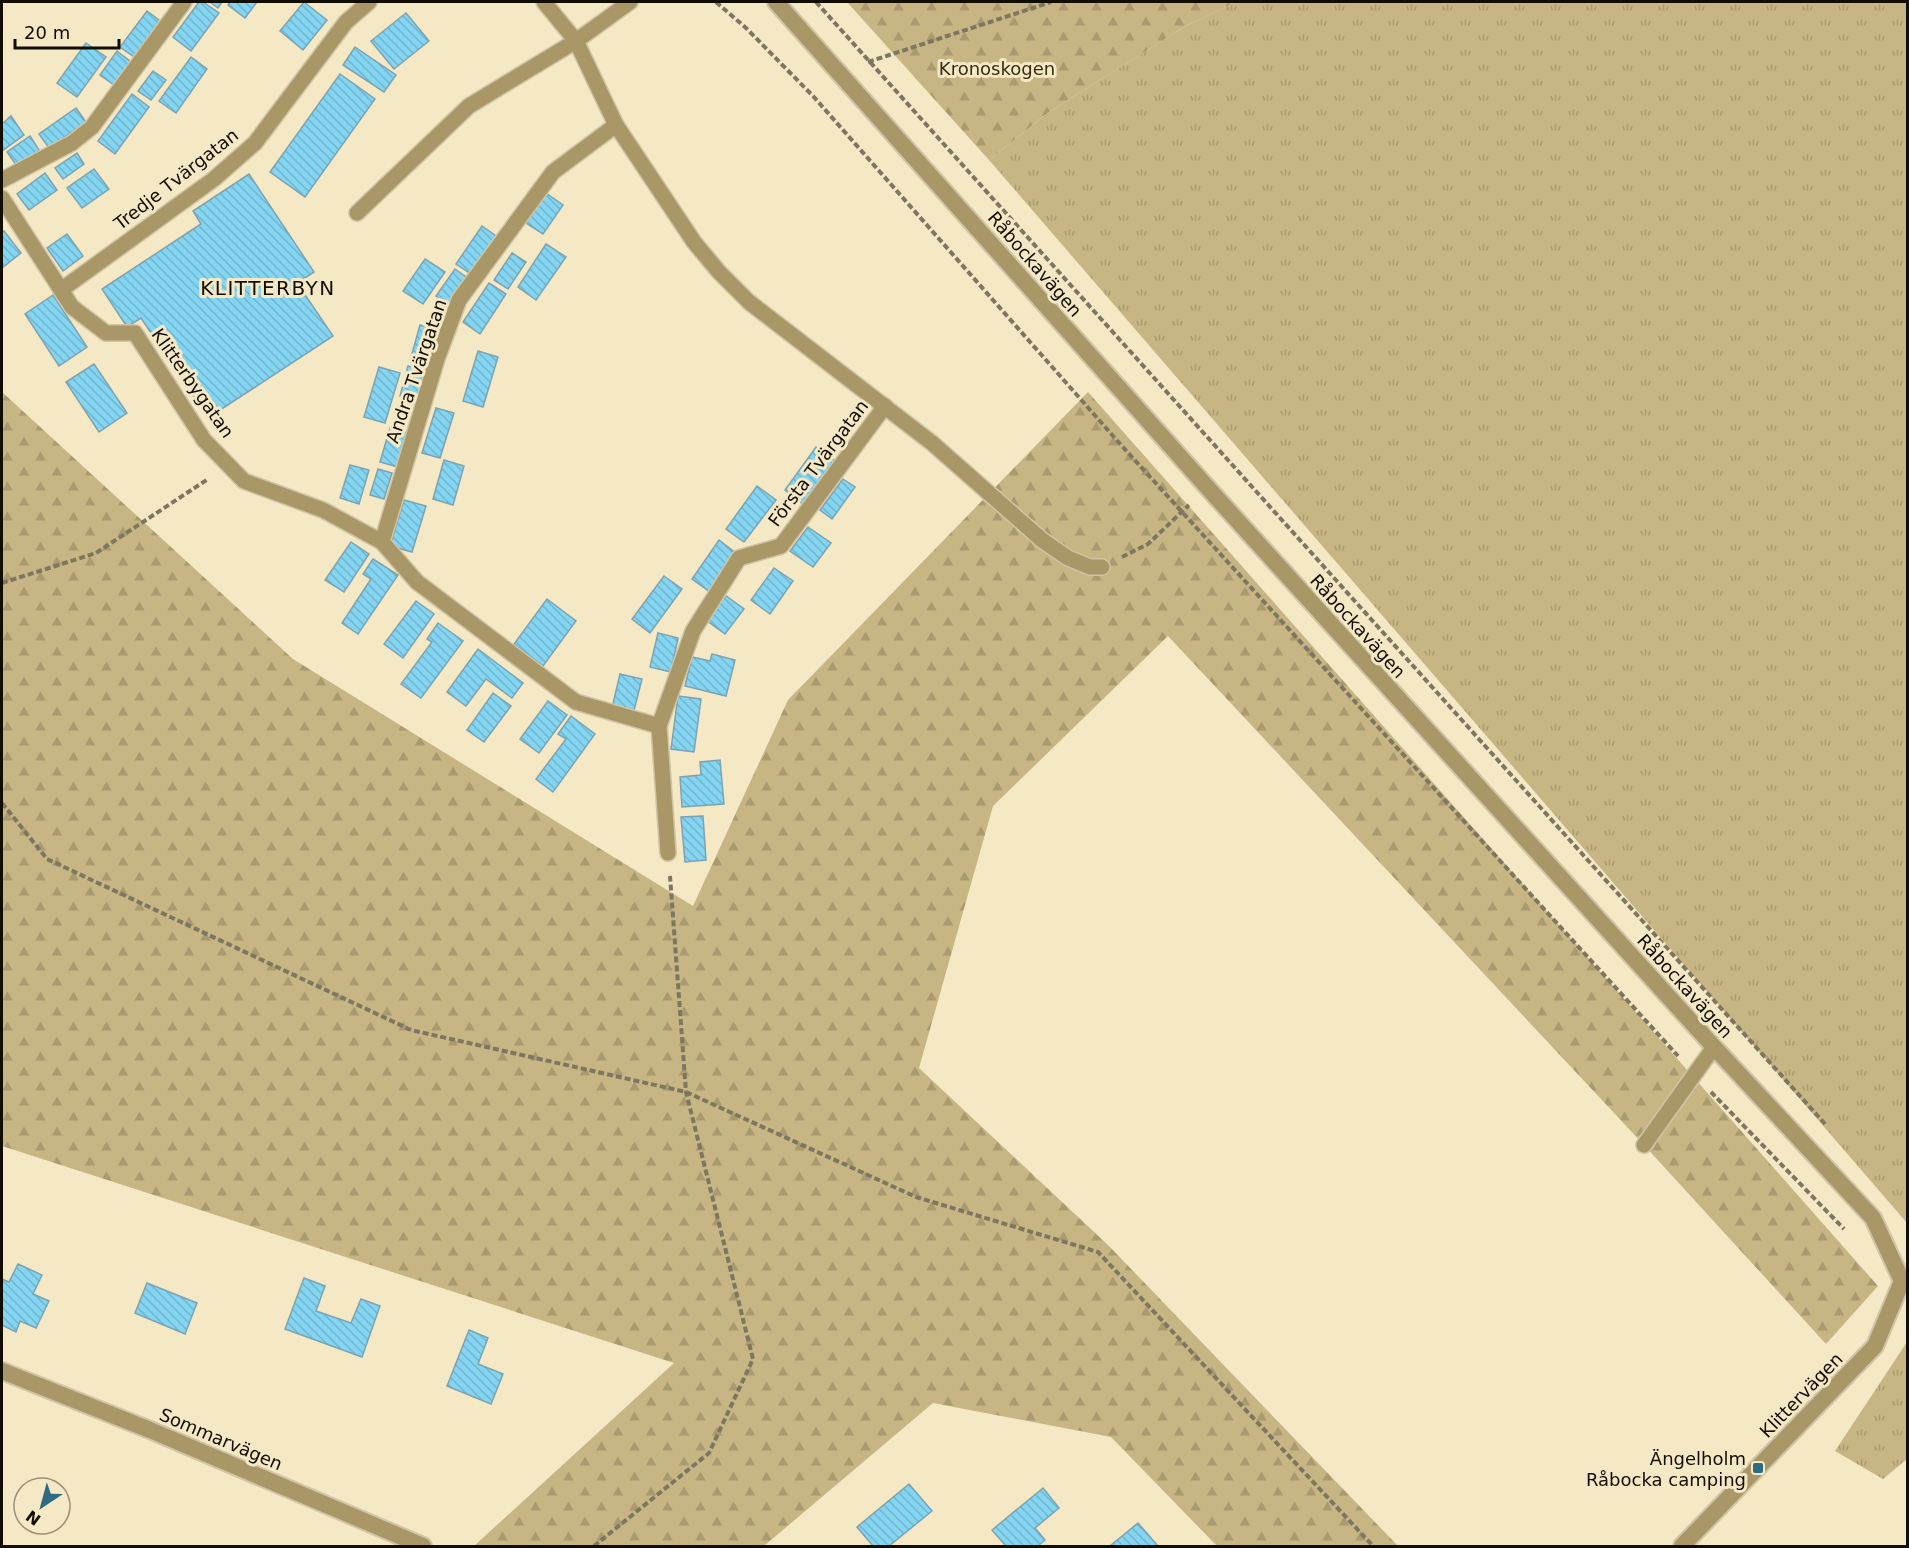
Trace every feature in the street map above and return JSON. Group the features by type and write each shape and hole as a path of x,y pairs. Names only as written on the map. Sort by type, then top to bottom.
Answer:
{"street":[{"name":"Råbockavägen","path":"776,2 1207,488 1714,1047 1873,1218 1905,1280"},
{"name":"Klittervägen","path":"1682,1546 1875,1346 1905,1280"},
{"name":"Sommarvägen","path":"2,1371 150,1430 423,1546"}],"lane":[{"path":"2,180 72,143 92,127 184,2"},
{"name":"Tredje Tvärgatan","path":"61,290 214,179 255,143 346,22 369,2"},
{"path":"544,2 576,41 616,125 694,242 719,272 749,302 784,331 933,443 1042,540 1068,558 1090,567 1102,567"},
{"path":"357,213 469,106 576,41 630,2"},
{"name":"Andra Tvärgatan","path":"382,542 437,359 459,300 554,172 616,125"},
{"name":"Klitterbygatan","path":"2,198 72,307 106,333 135,333 204,440 244,481 323,510 382,542 417,582 576,702 659,726"},
{"name":"Första Tvärgatan","path":"668,853 659,726 693,632 739,558 781,546 885,406"},
{"path":"1644,1145 1714,1047"}],"path":[{"path":"716,2 746,28 813,96 1183,512 1696,1075 1845,1229"},
{"path":"816,2 1832,1131"},
{"path":"869,61 1051,2"},
{"path":"2,583 96,553 229,464"},
{"path":"1102,567 1148,544 1207,488"},
{"path":"2,803 46,859 411,1030 686,1092 916,1197 1098,1252 1373,1546"},
{"path":"594,1546 709,1453 753,1359 686,1092 668,853"}],"green space":[{"name":"Kronoskogen","path":"847,2 1236,2 1184,27 1049,112 989,160"},
{"path":"1236,2 1907,2 1907,1223 989,160 1049,112 1184,27"},
{"path":"2,392 293,659 693,906 788,700 1088,392 1878,1286 1826,1344 1644,1145 1168,636 993,806 919,1068 1109,1246 1398,1546 1217,1546 1111,1437 933,1403 764,1546 474,1546 674,1363 2,1146"},
{"path":"1907,1342 1907,1459 1883,1479 1835,1451"}],"building":[{"path":"199,2 203,2 219,13 191,51 173,37"},
{"path":"210,2 222,2 218,8"},
{"path":"230,2 257,2 245,18 228,5"},
{"path":"304,2 327,20 303,50 280,31"},
{"path":"147,11 163,23 137,59 120,47"},
{"path":"406,13 429,41 394,69 371,41"},
{"path":"86,43 106,57 77,97 57,83"},
{"path":"355,47 396,75 384,92 343,65"},
{"path":"117,51 131,62 114,85 100,75"},
{"path":"191,57 207,69 176,113 159,101"},
{"path":"153,71 166,80 151,100 138,91"},
{"path":"340,74 375,99 305,197 270,172"},
{"path":"132,94 149,107 115,154 98,141"},
{"path":"76,108 86,122 49,148 39,134"},
{"path":"11,116 24,135 2,151 2,124"},
{"path":"30,136 41,153 19,169 7,152"},
{"path":"77,153 84,164 63,179 55,168"},
{"path":"94,169 109,189 82,208 67,188"},
{"path":"45,173 57,190 29,210 17,194"},
{"path":"249,174 314,272 297,283 333,336 208,418 141,318 127,327 102,289 201,224 193,211"},
{"path":"546,193 563,205 543,234 526,223"},
{"path":"482,226 499,238 474,276 456,264"},
{"path":"4,231 21,253 2,268 2,233"},
{"path":"67,234 83,256 63,271 47,248"},
{"path":"546,244 566,257 536,300 518,287"},
{"path":"512,253 526,262 508,289 494,280"},
{"path":"425,259 445,272 423,304 403,291"},
{"path":"455,269 469,279 451,306 436,296"},
{"path":"489,283 506,294 480,334 463,322"},
{"path":"53,295 87,347 59,366 25,314"},
{"path":"420,325 438,330 428,366 410,361"},
{"path":"478,351 498,357 483,407 463,401"},
{"path":"94,364 127,413 99,432 66,382"},
{"path":"408,366 426,371 417,402 400,396"},
{"path":"379,367 400,373 385,423 364,417"},
{"path":"436,408 454,413 440,458 422,453"},
{"path":"390,428 408,433 398,467 380,462"},
{"path":"816,447 835,461 804,505 785,490"},
{"path":"444,460 464,466 453,505 433,499"},
{"path":"350,465 369,470 359,504 340,498"},
{"path":"378,469 392,473 384,499 370,495"},
{"path":"843,479 855,487 832,519 820,510"},
{"path":"757,486 776,500 744,542 726,529"},
{"path":"404,500 426,506 412,552 390,546"},
{"path":"808,527 831,543 813,567 790,551"},
{"path":"719,540 737,554 710,592 692,579"},
{"path":"351,542 369,554 344,592 325,580"},
{"path":"373,559 398,575 358,634 342,623 371,579 363,574"},
{"path":"774,568 793,581 770,614 751,600"},
{"path":"664,576 682,589 650,633 632,619"},
{"path":"725,595 744,609 725,634 706,620"},
{"path":"547,599 576,621 543,666 514,644"},
{"path":"416,601 434,614 403,658 384,644"},
{"path":"438,623 463,641 421,698 401,684 432,642 427,639"},
{"path":"658,633 678,638 671,672 650,667"},
{"path":"478,649 523,683 512,698 486,679 466,706 447,692"},
{"path":"712,654 735,660 726,696 685,686 692,657 710,661"},
{"path":"620,674 642,679 633,714 612,708"},
{"path":"493,693 511,706 484,742 467,730"},
{"path":"678,696 701,699 694,752 671,749"},
{"path":"548,701 567,715 539,753 520,739"},
{"path":"571,716 595,734 553,792 536,779 566,739 558,734"},
{"path":"720,760 724,804 682,807 680,777 701,775 700,762"},
{"path":"703,816 706,860 685,862 681,817"},
{"path":"18,1264 42,1275 33,1294 49,1301 36,1328 20,1321 16,1332 2,1325 2,1279 9,1282"},
{"path":"304,1278 325,1286 316,1311 351,1323 361,1299 380,1306 362,1357 285,1329"},
{"path":"147,1283 197,1303 185,1334 135,1313"},
{"path":"469,1330 488,1338 478,1364 503,1374 491,1404 447,1386"},
{"path":"909,1484 932,1511 889,1546 873,1546 857,1527"},
{"path":"1043,1488 1059,1508 1035,1528 1045,1540 1038,1546 1006,1546 992,1530"},
{"path":"1138,1523 1158,1546 1110,1546"}],"place":[{"name":"Ängelholm Råbocka camping","path":"1758,1468"}],"district":[{"name":"KLITTERBYN","path":"268,288"}]}
